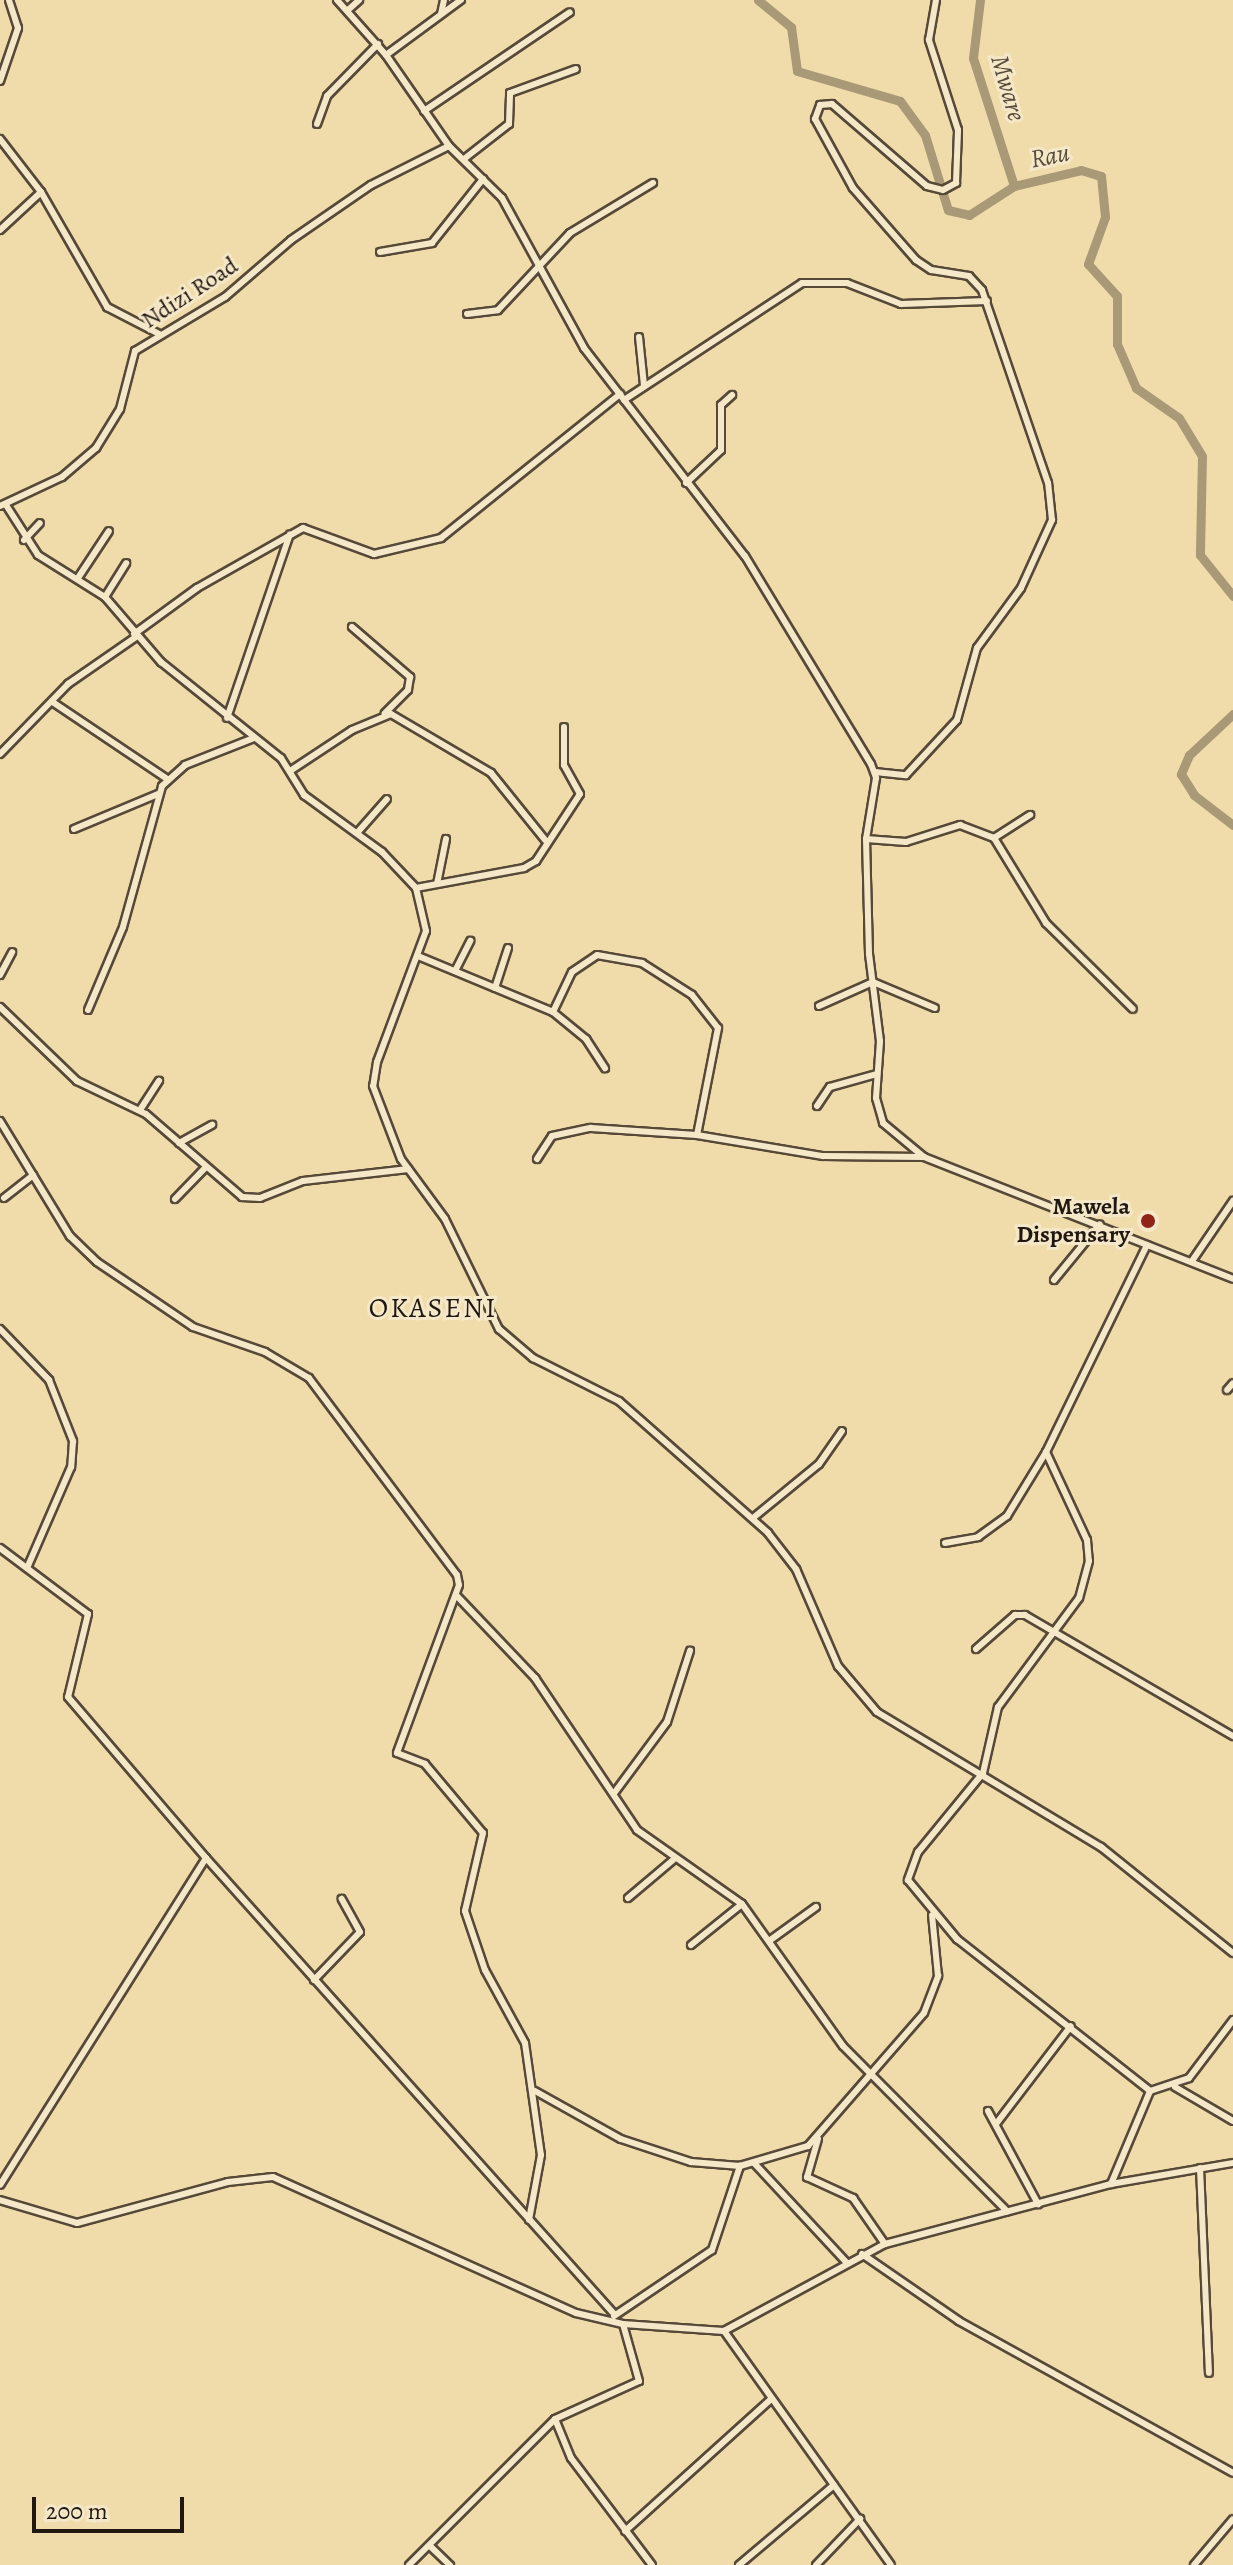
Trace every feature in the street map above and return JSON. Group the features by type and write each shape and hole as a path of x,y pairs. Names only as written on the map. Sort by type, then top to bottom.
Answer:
{"street":[{"path":"0,81 18,28 9,0"},
{"path":"337,0 378,44 449,146 502,198 584,348 763,582 819,687 875,772 866,839 877,1074 883,1123 924,1157 1233,1279"},
{"path":"348,10 359,0"},
{"path":"441,14 444,0"},
{"path":"386,55 461,0"},
{"path":"875,772 906,775 957,720 977,648 1021,588 1050,529 1048,483 1005,372 987,301 973,278 931,270 916,260 853,188 815,119 820,105 832,104 927,186 943,190 956,183 958,130 929,40 936,0"},
{"path":"424,111 570,12"},
{"path":"317,124 327,96 378,44"},
{"path":"464,159 509,124 510,93 576,69"},
{"path":"0,139 41,192 107,307 159,334"},
{"name":"Ndizi Road","path":"2,505 62,477 96,448 120,409 135,351 225,297 361,191 449,146"},
{"path":"380,252 432,243 483,179"},
{"path":"467,314 498,310 539,261 592,217 653,183"},
{"path":"0,230 41,192"},
{"path":"0,754 54,703 68,684 197,588 290,534 309,529 374,554 441,538 622,397 802,283 847,283 901,304 987,301"},
{"path":"639,337 644,385"},
{"path":"686,483 721,450 721,405 732,395"},
{"path":"2,505 24,540 105,597 135,636 290,771 304,795 357,833 416,888 428,922 374,1074 386,1122 408,1169 445,1219 510,1340 544,1365 619,1401 753,1518 796,1569 830,1652 870,1705 1101,1847 1233,1953"},
{"path":"24,540 40,523"},
{"path":"78,578 109,531"},
{"path":"227,718 290,534"},
{"path":"105,597 126,563"},
{"path":"290,771 385,713 408,690 410,677 352,627"},
{"path":"54,703 167,779"},
{"path":"385,713 413,722 491,773 545,840"},
{"path":"416,888 524,868 580,794 564,765 564,727"},
{"path":"88,1010 123,927 158,794 167,779 185,765 254,738"},
{"path":"74,829 158,794"},
{"path":"357,833 387,799"},
{"path":"994,838 1030,815"},
{"path":"866,839 906,842 960,825 994,838 1046,923 1133,1009"},
{"path":"437,884 446,839"},
{"path":"455,971 470,941"},
{"path":"495,988 508,948"},
{"path":"0,975 12,952"},
{"path":"553,1012 572,972 597,955 642,963 692,995 718,1028 697,1135"},
{"path":"418,956 553,1012 586,1039 605,1068"},
{"path":"819,1006 873,982 935,1008"},
{"path":"0,1007 92,1091 140,1110 236,1195 253,1199 303,1181 408,1169"},
{"path":"817,1106 830,1087 877,1074"},
{"path":"140,1110 159,1081"},
{"path":"0,1121 70,1236 97,1262 193,1327 265,1352 309,1378 439,1547 459,1580 397,1753 425,1764 483,1833 465,1911 485,1970 525,2043 535,2091 541,2155 529,2220"},
{"path":"179,1143 212,1125"},
{"path":"537,1159 545,1140 575,1128 697,1135 823,1156 924,1157"},
{"path":"175,1199 205,1168"},
{"path":"4,1198 33,1175"},
{"path":"1192,1261 1233,1201"},
{"path":"1054,1280 1100,1224"},
{"path":"945,1543 978,1537 1007,1516 1046,1452 1147,1245"},
{"path":"0,1329 49,1380 73,1441 68,1475 27,1568"},
{"path":"1227,1390 1233,1383"},
{"path":"753,1518 819,1464 842,1431"},
{"path":"1046,1452 1080,1520 1089,1561 1079,1598 1056,1636 998,1707 983,1773 907,1870 931,1912 970,1950 1071,2026 1150,2091 1175,2087 1203,2064 1233,2020"},
{"path":"0,1548 88,1614 69,1686 73,1706 529,2220 612,2318"},
{"path":"456,1595 535,1678 615,1792 630,1822 673,1860 742,1904 828,2027 1007,2211"},
{"path":"976,1649 1019,1613 1233,1736"},
{"path":"615,1792 667,1722 690,1651"},
{"path":"0,2185 206,1858"},
{"path":"628,1898 673,1860"},
{"path":"314,1980 360,1932 342,1899"},
{"path":"691,1945 742,1904"},
{"path":"769,1941 816,1907"},
{"path":"885,2244 853,2198 807,2177 818,2139 837,2106 870,2073 934,1995 938,1959 931,1912"},
{"path":"996,2124 1071,2026"},
{"path":"1175,2087 1233,2121"},
{"path":"535,2091 644,2150 740,2166 818,2139"},
{"path":"1111,2184 1150,2091"},
{"path":"988,2111 1038,2204"},
{"path":"754,2163 847,2263"},
{"path":"0,2200 77,2223 228,2182 273,2177 529,2296 612,2318 623,2324 724,2331 885,2244 1111,2184 1233,2163"},
{"path":"612,2318 712,2250 740,2166"},
{"path":"1200,2168 1209,2373"},
{"path":"862,2254 959,2321 1233,2473"},
{"path":"409,2565 555,2419 639,2381 623,2324"},
{"path":"724,2331 891,2565"},
{"path":"625,2531 771,2399"},
{"path":"555,2419 571,2458 652,2565"},
{"path":"739,2565 834,2485"},
{"path":"816,2565 860,2519"},
{"path":"1194,2565 1233,2519"},
{"path":"430,2546 450,2565"}],"waterway":[{"name":"Rau","path":"758,0 791,27 797,71 900,101 925,135 948,210 969,215 1014,186 1081,170 1101,176 1105,217 1088,264 1117,296 1117,344 1136,388 1179,418 1202,456 1200,555 1233,596"},
{"name":"Mware","path":"980,0 973,58 1014,186"},
{"name":"Rau","path":"1233,714 1189,755 1181,774 1194,795 1233,825"}],"place":[{"name":"Mawela Dispensary","path":"1148,1221"}],"district":[{"name":"OKASENI","path":"433,1308"}]}
